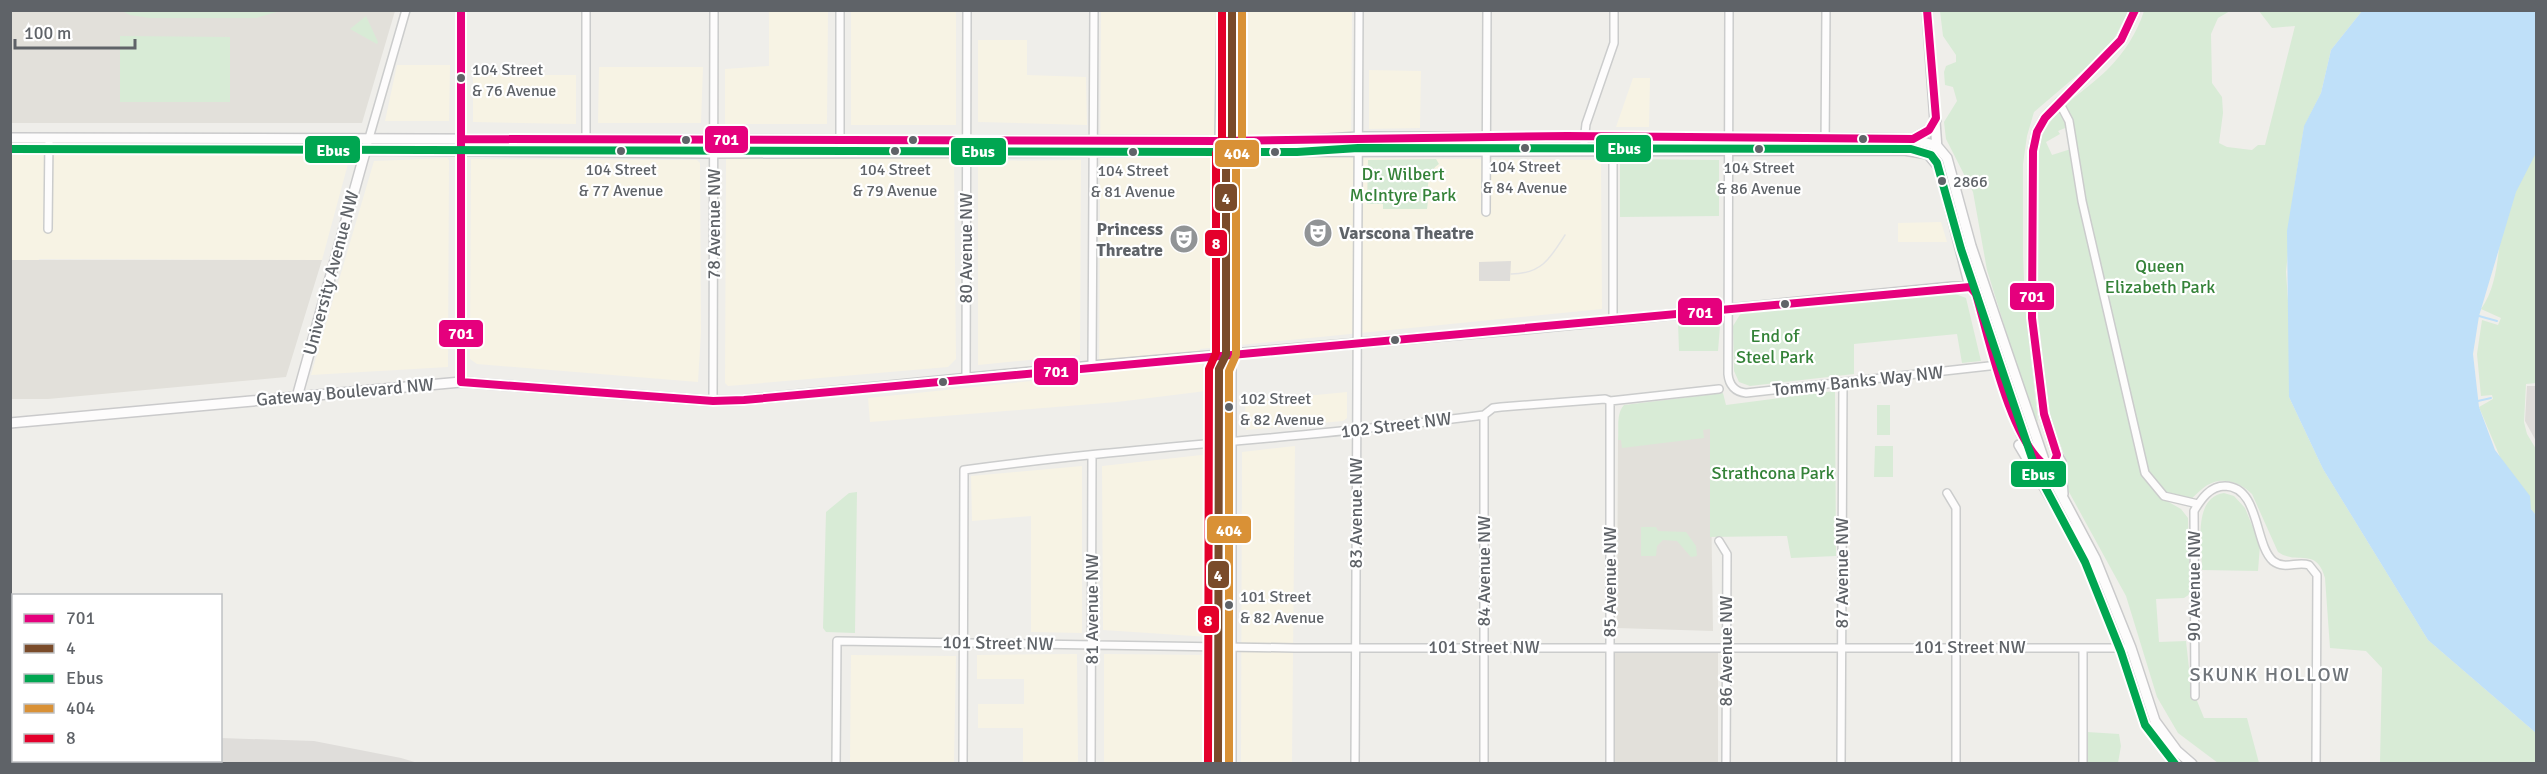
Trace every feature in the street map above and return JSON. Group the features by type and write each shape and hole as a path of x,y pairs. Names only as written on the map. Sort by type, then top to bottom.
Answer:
{"main road":[{"path":"461,10 461,382"},
{"path":"1222,10 1220,141 1226,153 1226,355 1231,368 1231,764"},
{"path":"1226,153 1232,141 1232,10"},
{"path":"1927,10 1939,167 1970,287 1976,294 2016,424 2021,450 2106,589"},
{"path":"2065,502 2062,467 2044,414 2032,318 2032,151 2037,132 2045,118 2121,40 2135,10"},
{"path":"1913,139 1928,130 1936,118"},
{"path":"10,138 1093,141 1297,141 1359,137 1913,139 1936,146 1947,158 1971,246 2046,466 2095,558 2131,648 2155,721 2177,751 2192,764"},
{"name":"University Avenue NW","path":"297,397 369,138"},
{"path":"365,150 714,153 1918,151 1930,155 1939,167"},
{"path":"1970,287 1971,246"},
{"name":"Gateway Boulevard NW","path":"10,423 461,382 713,401 744,400 1092,366 1970,287"},
{"path":"1218,764 1219,369 1226,355"},
{"path":"2016,424 2035,461 2046,466"},
{"path":"2046,466 2054,462 2057,455"}],"street":[{"name":"University Avenue NW","path":"369,138 406,10"},
{"path":"586,10 586,152"},
{"name":"78 Avenue NW","path":"713,401 714,10"},
{"path":"840,10 840,139 842,152"},
{"name":"80 Avenue NW","path":"966,378 967,10"},
{"path":"1092,366 1094,10"},
{"name":"83 Avenue NW","path":"1355,764 1359,10"},
{"path":"1486,212 1487,10"},
{"path":"1583,151 1586,123 1614,43 1614,10"},
{"path":"1729,308 1730,10"},
{"path":"1825,150 1826,10"},
{"path":"2060,102 2069,121 2083,208 2145,473 2164,496 2198,504 2205,495 2216,488 2228,486 2239,491 2252,510 2271,558 2285,566 2305,564 2313,567 2318,579 2316,764"},
{"path":"1613,137 1613,320"},
{"path":"48,230 49,138"},
{"name":"Tommy Banks Way NW","path":"1729,308 1728,374 1733,387 1746,393 1998,365"},
{"name":"87 Avenue NW","path":"1841,764 1843,383"},
{"name":"102 Street NW","path":"965,642 964,471 1092,455 1357,430 1484,415 1495,408 1719,389"},
{"name":"85 Avenue NW","path":"1610,400 1610,764"},
{"name":"84 Avenue NW","path":"1484,415 1484,764"},
{"name":"81 Avenue NW","path":"1091,764 1092,455"},
{"path":"1947,493 1956,508 1956,764"},
{"name":"90 Avenue NW","path":"2195,696 2194,511 2198,504"},
{"name":"86 Avenue NW","path":"1719,541 1726,554 1726,764"},
{"name":"101 Street NW","path":"836,764 837,641 1231,647 2131,648"},
{"path":"963,764 965,642"},
{"path":"2083,648 2083,764"}],"shaded area":[{"path":"11,11 395,11 362,123 11,123"},
{"path":"769,11 828,11 827,124 725,124 725,69 769,66"},
{"path":"851,11 956,11 956,125 851,125"},
{"path":"1101,11 1352,11 1351,158 1601,160 1602,309 1200,349 1206,391 1117,402 870,422 868,398 1099,374"},
{"path":"978,40 1027,40 1027,75 1086,77 1087,125 978,122"},
{"path":"397,65 450,65 449,121 385,121"},
{"path":"599,67 703,67 701,123 598,123"},
{"path":"1369,70 1421,71 1420,128 1369,129"},
{"path":"473,75 576,75 576,124 473,122"},
{"path":"1633,78 1650,78 1649,127 1616,127"},
{"path":"352,149 322,260 39,259 38,262 11,262 11,150"},
{"path":"447,158 449,160 448,367 311,375 374,161"},
{"path":"726,158 954,158 956,359 948,367 728,386 725,383"},
{"path":"471,159 697,160 700,163 701,332 698,382 477,364 470,359"},
{"path":"1081,160 1080,355 978,365 978,161"},
{"path":"1941,222 1947,242 1898,242 1898,223"},
{"path":"11,260 322,260 286,377 48,399 11,399"},
{"path":"1511,261 1510,281 1479,281 1479,262"},
{"path":"2527,386 2536,386 2536,441 2525,421"},
{"path":"1347,392 1347,418 1343,421 1246,430 1245,402"},
{"path":"1710,428 1713,631 1617,628 1618,440"},
{"path":"1295,446 1292,763 1241,764 1242,452"},
{"path":"1210,454 1209,637 1103,630 1102,466"},
{"path":"1082,466 1082,633 1031,632 1031,516 972,521 971,476"},
{"path":"1615,653 1718,653 1718,763 1615,763"},
{"path":"1077,654 1078,763 1023,763 1023,728 978,728 978,704 1024,704 1024,679 977,679 977,655"},
{"path":"1104,654 1208,655 1208,763 1104,763"},
{"path":"851,655 956,656 954,763 850,763"},
{"path":"10,732 12,732 12,762 222,762 222,738 314,741 418,763 11,763"}],"green space":[{"path":"122,11 280,11 256,18 149,18 130,15"},
{"path":"1940,11 2129,11 2109,48 2034,112 2027,136 2023,164 2023,256 2025,306 2038,422 2028,402 1987,270 1973,192 1946,139 1944,122 1957,101 1953,87 1945,85 1944,72 1946,66 1956,62 1956,55 1943,36"},
{"name":"Queen Elizabeth Park","path":"2144,11 2230,11 2218,18 2211,34 2212,83 2222,97 2223,113 2219,143 2227,147 2252,150 2258,145 2265,145 2295,26 2272,28 2259,11 2362,11 2331,50 2321,93 2304,127 2295,183 2286,272 2289,315 2289,397 2323,469 2428,640 2536,733 2536,763 2380,763 2382,668 2366,651 2330,648 2325,578 2321,568 2311,559 2285,556 2278,552 2252,494 2241,485 2228,481 2208,485 2191,499 2164,491 2158,496 2181,509 2188,518 2190,594 2184,598 2156,599 2159,642 2186,641 2191,686 2204,718 2247,718 2259,763 2218,763 2178,733 2157,697 2126,596 2069,492 2065,457 2050,417 2034,283 2037,150 2042,136 2056,114 2119,57 2134,35","holes":["2070,126 2074,148 2052,155 2046,142 2060,134 2058,131"]},
{"path":"366,16 378,42 377,44 350,29"},
{"path":"120,36 230,37 230,102 120,102"},
{"path":"2536,150 2536,383 2526,384 2524,422 2527,434 2536,449 2536,515 2500,457 2479,407 2493,399 2492,395 2481,396 2477,354 2482,320 2498,325 2501,318 2481,309 2494,280 2504,218"},
{"name":"Dr. Wilbert McIntyre Park","path":"1436,159 1439,164 1434,168 1429,179 1427,209 1383,209 1383,204 1367,204 1368,160"},
{"path":"1625,159 1719,160 1719,216 1620,217 1620,163"},
{"name":"End of Steel Park","path":"1953,293 1966,298 1981,361 1962,363 1957,334 1854,344 1854,374 1750,386 1739,382 1734,371 1733,326 1741,313"},
{"path":"1716,318 1720,326 1718,351 1679,351 1678,322"},
{"name":"Strathcona Park","path":"1835,391 1836,556 1791,558 1787,536 1710,537 1710,429 1703,430 1704,438 1622,448 1621,440 1618,440 1619,417 1624,405 1723,393 1726,405"},
{"path":"1877,405 1890,405 1890,435 1877,435"},
{"path":"1875,446 1893,446 1893,477 1874,477"},
{"path":"857,492 855,633 826,632 823,628 826,512 849,493"},
{"path":"2224,493 2234,496 2245,508 2260,545 2258,571 2202,570 2201,524 2203,513 2207,504 2214,497"},
{"path":"1641,527 1656,527 1658,531 1686,532 1696,546 1697,556 1691,557 1677,541 1663,540 1657,546 1656,556 1641,556"},
{"path":"2087,732 2119,734 2121,746 2118,763 2087,763"}],"water":[{"path":"2362,11 2536,11 2536,153 2516,192 2479,316 2473,354 2479,407 2495,450 2530,496 2531,509 2536,515 2536,733 2428,640 2323,469 2289,397 2287,231 2304,126 2321,93 2331,50"}],"waterway":[{"path":"2479,316 2497,321"},
{"path":"2478,401 2491,398"}],"tram line":[{"path":"1511,274 1530,271 1544,264 1565,235"}],"transit line":[{"name":"701","path":"461,10 461,382 713,401 744,400 1970,287 1976,294 2011,412 2033,453 2046,466 2054,462 2057,455 2044,414 2032,318 2033,151 2037,132 2045,118 2121,40 2135,10"},
{"name":"8","path":"1208,764 1209,369 1216,353 1216,153 1222,139 1222,10"},
{"name":"4","path":"1218,764 1219,369 1226,355 1226,153 1232,141 1232,10"},
{"name":"404","path":"1229,764 1229,371 1236,355 1236,155 1242,141 1242,10"},
{"name":"701","path":"461,139 1220,141 1567,136 1913,139 1929,130 1936,118 1927,10"},
{"name":"Ebus","path":"10,149 1220,152 1297,152 1358,148 1911,149 1931,155 1937,163 1961,249 2036,470 2085,562 2121,652 2145,725 2175,764"}],"place":[{"name":"104 Street & 76 Avenue","path":"461,78"},
{"name":"104 Street & 84 Avenue","path":"1525,148"},
{"name":"104 Street & 86 Avenue","path":"1759,149"},
{"name":"104 Street & 77 Avenue","path":"621,151"},
{"name":"104 Street & 79 Avenue","path":"895,151"},
{"name":"104 Street & 81 Avenue","path":"1133,152"},
{"name":"2866","path":"1942,181"},
{"name":"Varscona Theatre","path":"1318,233"},
{"name":"Princess Threatre","path":"1184,239"},
{"name":"102 Street & 82 Avenue","path":"1229,407"},
{"name":"101 Street & 82 Avenue","path":"1229,605"}],"district":[{"name":"SKUNK HOLLOW","path":"2270,674"}]}
